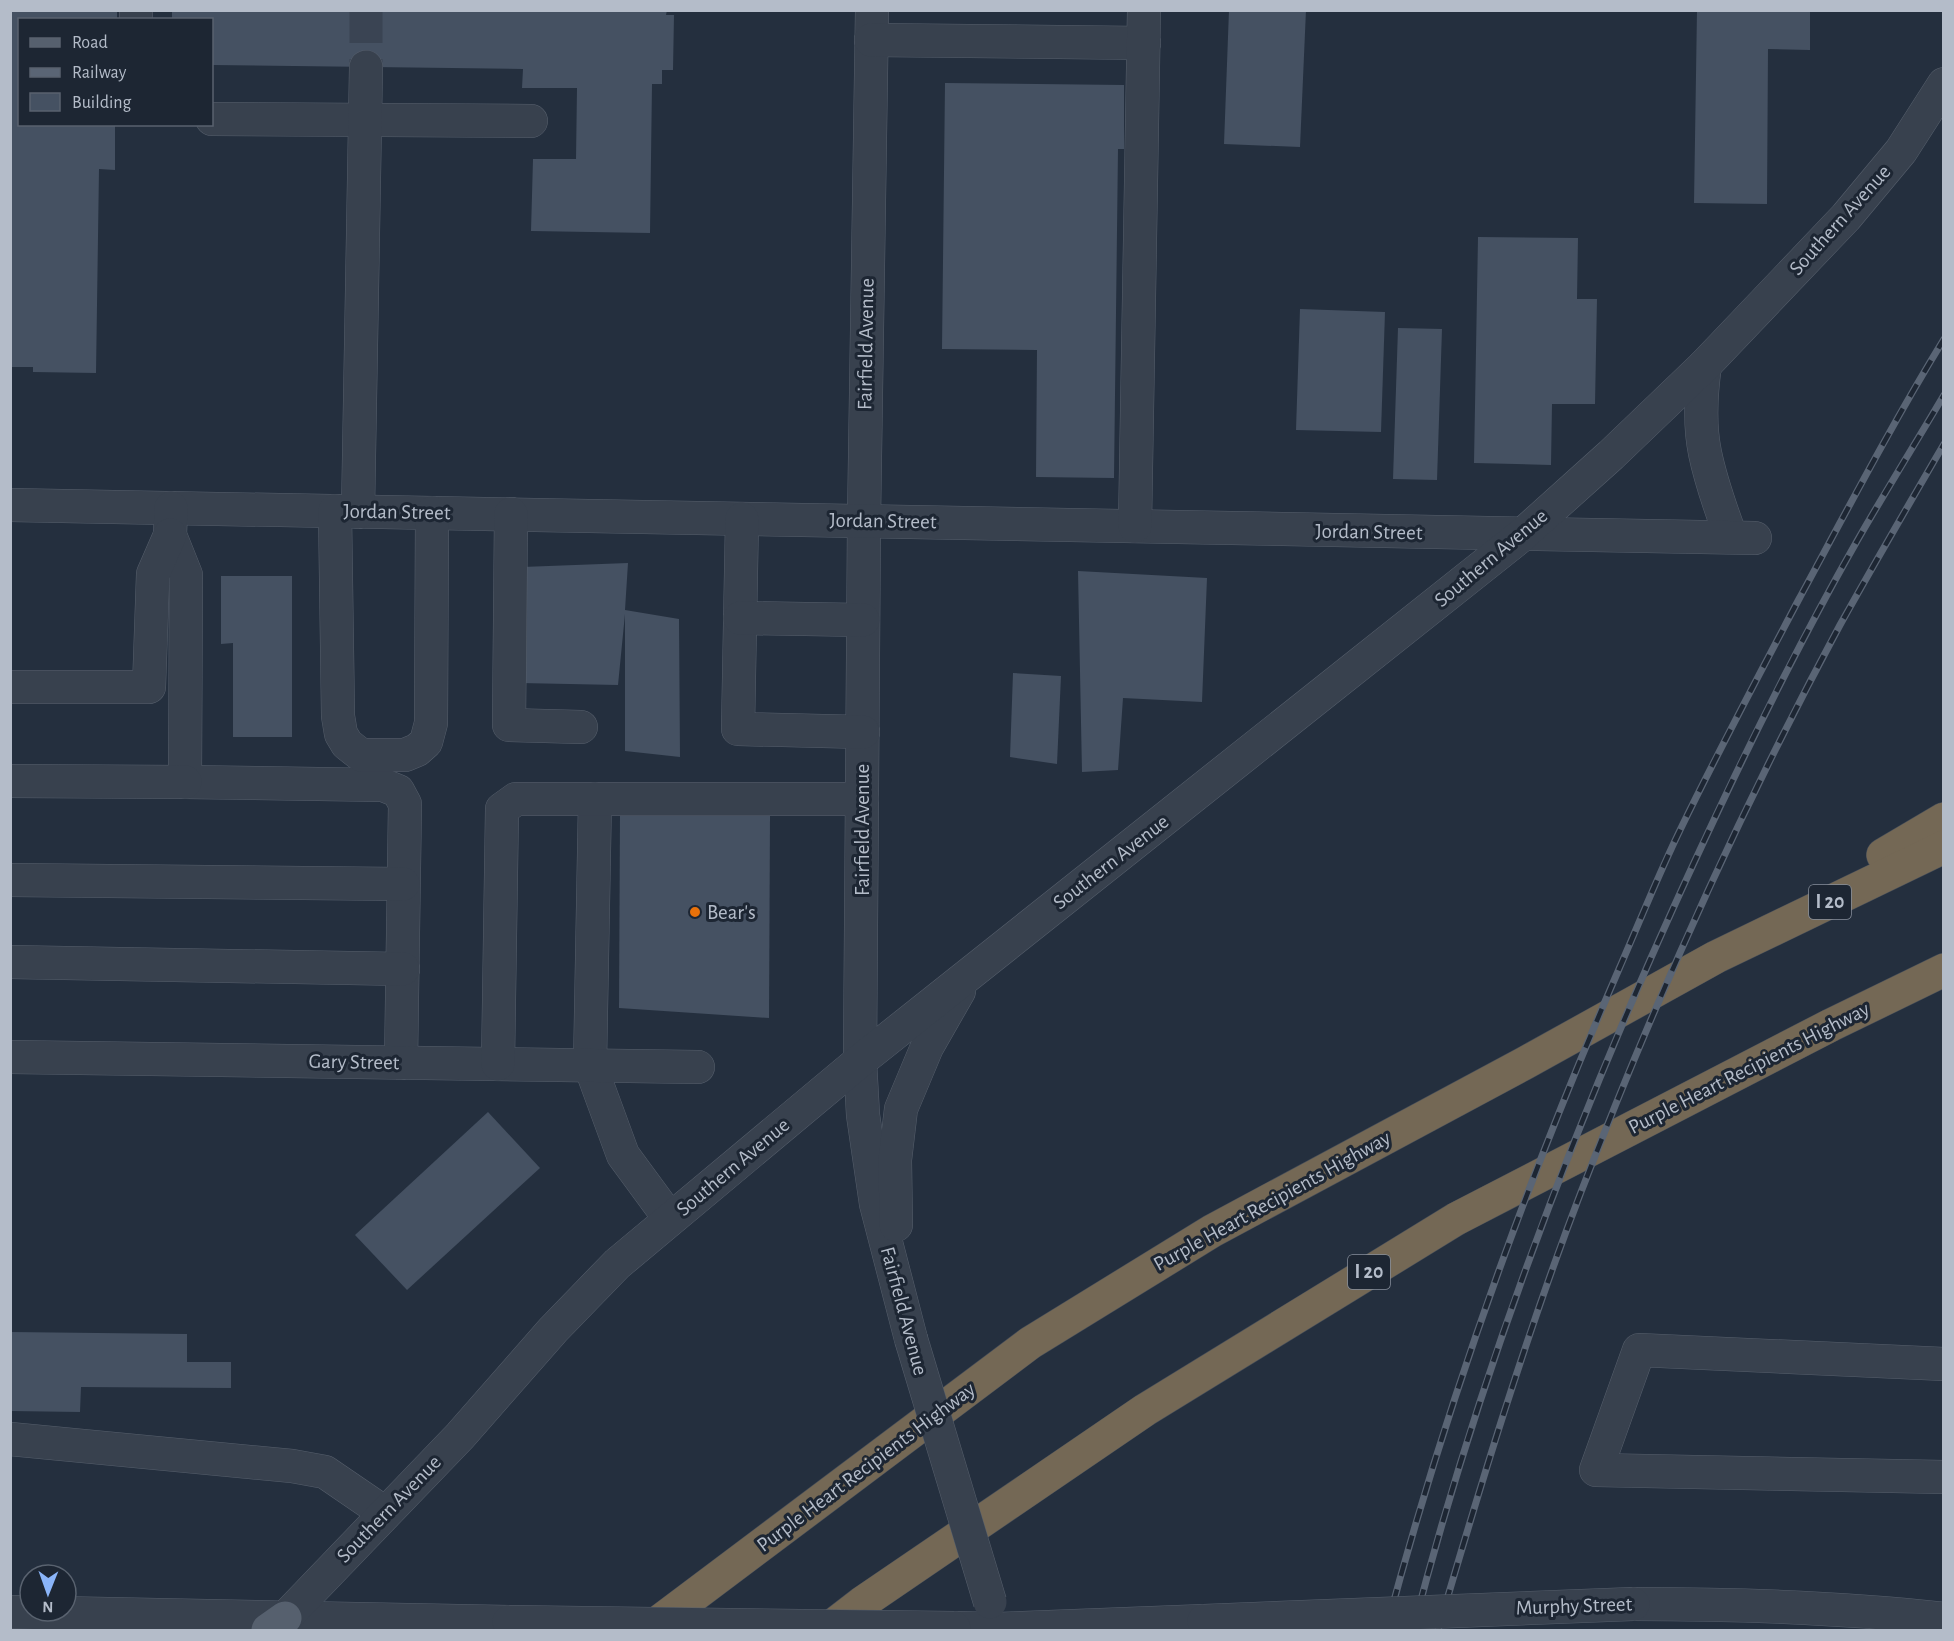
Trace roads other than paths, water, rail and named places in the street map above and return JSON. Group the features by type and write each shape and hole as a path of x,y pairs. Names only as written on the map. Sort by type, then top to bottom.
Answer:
{"highway":[{"path":"1716,957 1944,819"},
{"name":"Purple Heart Recipients Highway","path":"648,1630 1030,1343 1212,1231 1525,1063 1716,957 1944,847"},
{"name":"Purple Heart Recipients Highway","path":"827,1630 862,1603 1145,1410 1456,1219 1831,1025 1944,970"},
{"path":"1831,1025 1944,994"}],"street":[{"path":"1135,526 1144,10"},
{"path":"871,25 1144,44"},
{"name":"Fairfield Avenue","path":"871,25 863,620 860,1061 863,1115 876,1204 896,1284 995,1620"},
{"path":"366,66 366,120 338,716 341,734 347,744 361,755 405,755 417,750 426,742 430,723 432,513"},
{"name":"Southern Avenue","path":"277,1624 459,1436 617,1264 860,1061 1522,535 1611,455 1705,365 1846,217 1902,151 1944,84"},
{"path":"213,118 531,121"},
{"name":"Jordan Street","path":"10,505 171,521 347,511 1743,538 1719,505 1704,451 1701,394 1705,365"},
{"path":"511,514 509,726 581,727"},
{"path":"742,519 738,729 863,732"},
{"path":"10,687 149,687 153,574 171,521"},
{"path":"171,521 186,575 185,782"},
{"path":"740,618 863,620"},
{"path":"10,781 383,785 398,791 405,804 401,1063"},
{"path":"498,1064 502,809 516,799 862,800"},
{"path":"595,799 590,1065 623,1155 670,1219"},
{"path":"10,880 404,884"},
{"path":"10,962 403,969"},
{"path":"896,1284 895,1160 902,1109 927,1047 968,975"},
{"name":"Gary Street","path":"10,1057 698,1067"},
{"path":"1944,1364 1639,1350 1596,1470 1944,1477"},
{"path":"10,1439 292,1466 325,1472 385,1513"},
{"name":"Murphy Street","path":"10,1612 277,1624 508,1622 954,1628 995,1620 1204,1621 1633,1604 1697,1617 1808,1607 1944,1619"}],"tunnel":[{"path":"366,10 366,67"}],"railway":[{"path":"1386,1630 1435,1461 1490,1295 1552,1131 1650,897 1739,712 1888,436 1944,339"},
{"path":"1413,1630 1462,1459 1518,1290 1581,1124 1650,960 1723,801 1801,643 1857,541 1944,395"},
{"path":"1438,1630 1541,1300 1639,1047 1702,904 1769,763 1840,625 1944,444"}],"place":[{"name":"Bear's","path":"695,912"}]}
